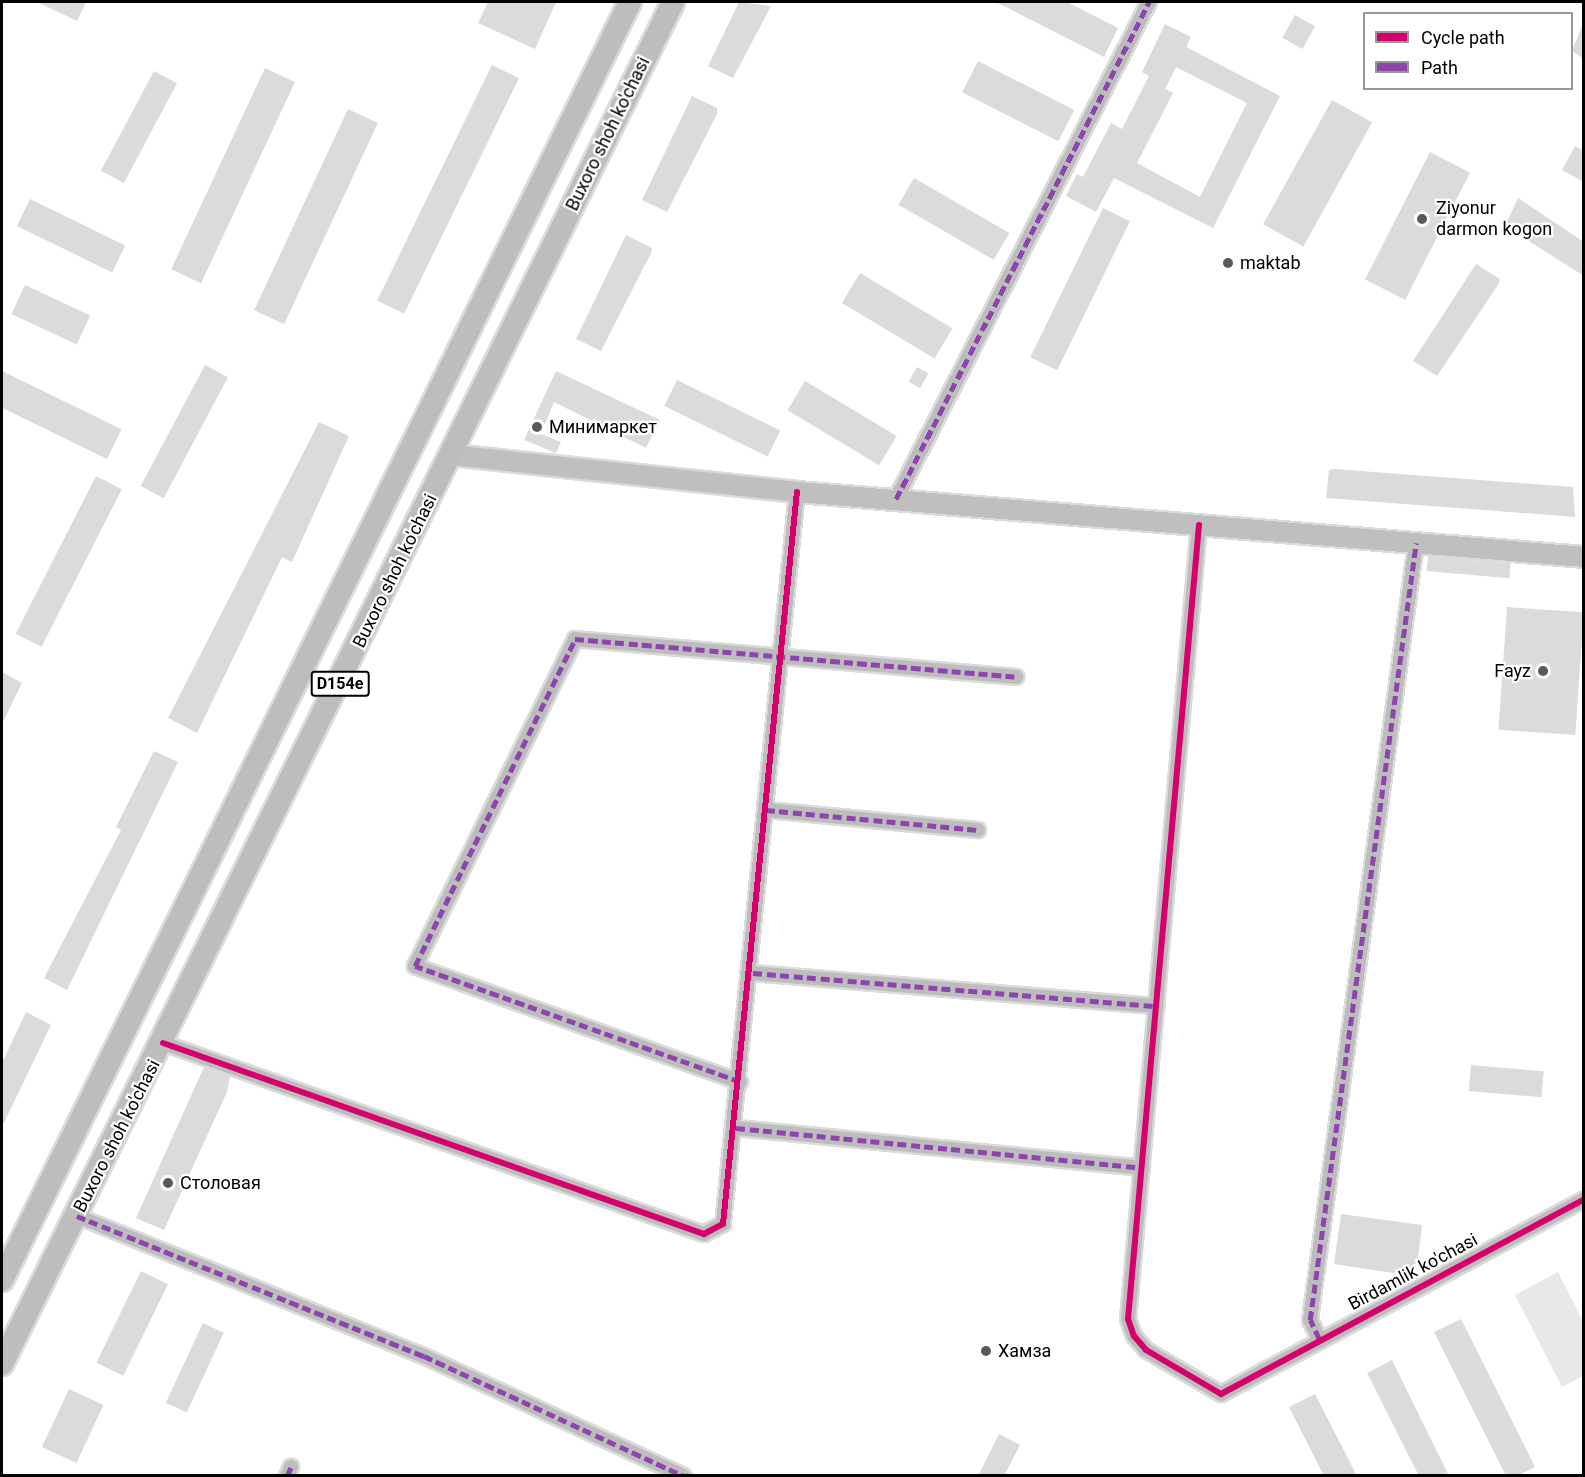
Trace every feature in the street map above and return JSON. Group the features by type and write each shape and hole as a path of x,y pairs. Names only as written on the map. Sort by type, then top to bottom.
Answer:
{"main road":[{"name":"D154e","path":"2,1280 25,1229 630,2"},
{"name":"Buxoro shoh ko'chasi","path":"2,1364 163,1043 673,2"},
{"path":"25,1229 38,1248 61,1245"}],"street":[{"path":"896,499 1149,2"},
{"path":"452,455 797,492 1584,557"},
{"path":"163,1043 704,1234 723,1224 753,973 780,653 797,492"},
{"path":"736,1128 1142,1168 1199,525"},
{"path":"1319,1339 1310,1320 1416,543"},
{"path":"740,1082 415,966 575,639 780,653 1016,677"},
{"path":"766,810 978,830"},
{"path":"753,973 1157,1006"},
{"name":"Birdamlik ko'chasi","path":"1142,1168 1128,1319 1134,1336 1146,1350 1221,1394 1260,1377 1319,1339 1584,1199"},
{"path":"77,1216 424,1356 684,1476"}],"shaded area":[{"path":"1558,1272 1584,1323 1583,1376 1562,1387 1515,1295"}],"building":[{"path":"37,2 86,2 77,21"},
{"path":"488,2 556,2 535,49 478,23"},
{"path":"739,2 771,6 733,78 708,66"},
{"path":"996,2 1067,2 1118,28 1104,57"},
{"path":"1295,15 1315,26 1303,49 1282,38"},
{"path":"1584,21 1584,59 1573,52"},
{"path":"1165,24 1191,37 1186,47 1280,96 1213,228 1114,178 1096,212 1066,196 1077,174 1083,177 1111,123 1122,129 1149,76 1142,72","holes":["1176,67 1247,103 1200,197 1137,163 1173,93 1165,89"]},
{"path":"978,61 1074,110 1058,141 962,92"},
{"path":"492,65 519,78 404,314 377,300"},
{"path":"265,68 295,82 201,283 171,269"},
{"path":"154,71 177,83 124,183 101,171"},
{"path":"692,96 717,108 717,114 667,212 642,200"},
{"path":"1332,100 1372,122 1303,246 1263,224"},
{"path":"348,109 378,123 284,324 254,310"},
{"path":"1575,146 1584,151 1584,182 1562,170"},
{"path":"1430,152 1470,172 1405,300 1365,279"},
{"path":"914,178 1009,233 994,260 898,205"},
{"path":"1518,198 1584,242 1584,276 1505,226"},
{"path":"30,199 125,245 112,272 17,226"},
{"path":"1103,208 1130,221 1057,370 1030,357"},
{"path":"626,235 652,248 651,253 601,351 576,339"},
{"path":"1476,264 1500,279 1498,285 1437,376 1413,361"},
{"path":"860,273 953,329 935,359 842,303"},
{"path":"25,285 90,315 77,344 11,314"},
{"path":"205,365 228,377 164,498 141,486"},
{"path":"917,367 928,373 920,388 909,382"},
{"path":"2,371 122,429 107,459 2,408"},
{"path":"556,371 660,420 646,448 554,402 541,434 561,442 556,453 524,440"},
{"path":"677,380 780,430 768,456 664,406"},
{"path":"805,381 897,436 879,465 787,410"},
{"path":"319,422 349,436 292,562 282,557 197,733 168,718"},
{"path":"1329,470 1573,487 1575,517 1326,498"},
{"path":"96,476 122,489 41,647 16,634"},
{"path":"1428,556 1511,563 1509,578 1427,571"},
{"name":"Fayz","path":"1507,607 1584,612 1575,735 1498,730"},
{"path":"2,672 22,683 2,724"},
{"path":"154,751 178,762 67,990 44,978 121,830 116,827"},
{"path":"26,1012 51,1025 2,1127 2,1063"},
{"path":"1471,1065 1544,1071 1541,1097 1469,1091"},
{"path":"204,1067 230,1076 227,1092 164,1230 136,1218"},
{"path":"1341,1214 1422,1225 1417,1266 1393,1273 1334,1264"},
{"path":"141,1271 168,1284 123,1376 96,1363"},
{"path":"1461,1319 1535,1467 1517,1476 1506,1476 1434,1332"},
{"path":"203,1323 224,1333 187,1412 166,1403"},
{"path":"1392,1360 1449,1476 1419,1476 1367,1373"},
{"path":"69,1389 103,1405 76,1463 42,1447"},
{"path":"1315,1394 1357,1476 1324,1476 1289,1407"},
{"path":"999,1434 1020,1445 1004,1476 978,1476"}],"marked path":[{"path":"896,499 1149,2"},
{"path":"1319,1339 1310,1320 1416,543"},
{"path":"740,1082 415,966 575,639 1016,677"},
{"path":"766,810 978,830"},
{"path":"753,973 1157,1006"},
{"path":"736,1128 1142,1168"},
{"path":"77,1216 424,1356 684,1476"},
{"path":"287,1476 291,1467"}],"cycle path":[{"path":"163,1043 704,1234 723,1224 797,492"},
{"path":"1199,525 1128,1319 1134,1336 1146,1350 1221,1394 1584,1199"}],"place":[{"name":"Ziyonur darmon kogon","path":"1422,219"},
{"name":"maktab","path":"1228,263"},
{"name":"Минимаркет","path":"537,427"},
{"name":"Fayz","path":"1543,671"},
{"name":"Столовая","path":"168,1183"},
{"name":"Хамза","path":"986,1351"}]}
